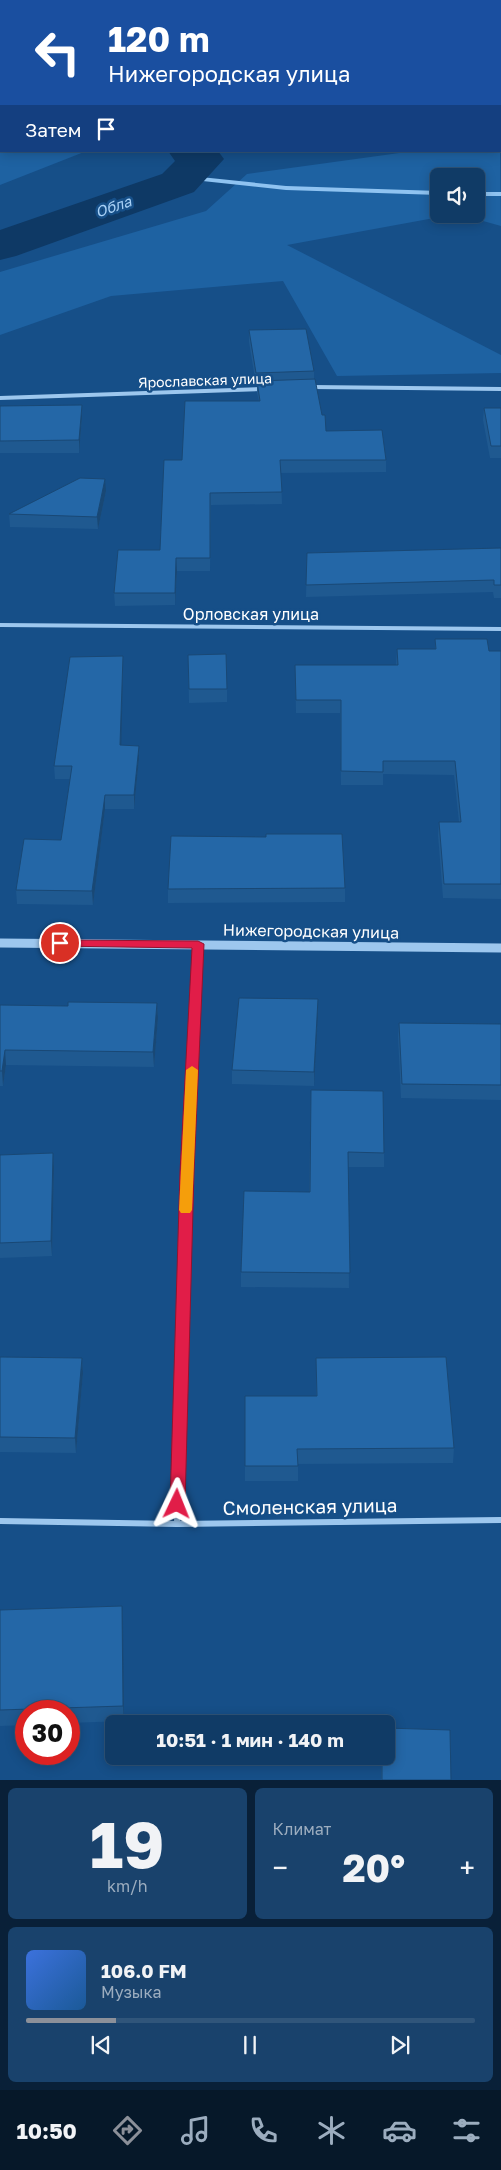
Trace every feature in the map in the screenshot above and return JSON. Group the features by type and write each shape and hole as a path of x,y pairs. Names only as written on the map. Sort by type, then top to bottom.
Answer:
{"street":[{"path":"307,388 501,389"},
{"name":"Ярославская улица","path":"0,398 267,389"},
{"name":"Орловская улица","path":"0,625 501,629"},
{"name":"Нижегородская улица","path":"0,943 501,948"},
{"path":"177,1524 187,1182 198,944"},
{"name":"Смоленская улица","path":"0,1521 177,1524 501,1520"}],"shaded area":[{"path":"0,152 84,152 0,185"},
{"path":"407,152 500,152 501,226 485,222 485,168 430,168 430,219 287,245 501,355 501,373 337,376 283,281 111,296 0,335 0,272 206,211 247,174"}],"building":[{"path":"306,329 314,371 256,373 249,330"},
{"path":"315,379 322,415 325,415 326,431 382,430 386,460 280,460 282,492 210,493 210,558 176,558 175,593 114,593 118,550 160,550 164,460 182,460 185,401 260,401 257,381"},
{"path":"82,405 79,440 0,441 0,406"},
{"path":"484,408 501,408 501,446 491,446"},
{"path":"80,478 105,479 97,517 9,514"},
{"path":"501,548 501,585 494,585 494,580 306,585 307,553"},
{"path":"435,639 487,639 489,651 501,651 501,884 444,884 439,822 461,822 455,761 383,761 383,772 341,771 341,700 296,700 295,665 398,665 397,649 436,649"},
{"path":"226,654 227,689 189,689 188,655"},
{"path":"123,656 120,745 139,746 134,795 105,795 92,891 16,890 24,839 61,840 72,766 54,766 70,657"},
{"path":"266,834 342,834 345,888 168,889 171,836 266,837"},
{"path":"239,998 318,999 314,1072 232,1070"},
{"path":"68,1002 157,1003 153,1052 5,1050 2,1071 0,1071 0,1005 68,1006"},
{"path":"399,1023 501,1024 501,1085 402,1084"},
{"path":"311,1090 383,1091 384,1153 348,1152 350,1273 241,1272 244,1191 310,1192"},
{"path":"53,1153 51,1241 0,1243 0,1155"},
{"path":"0,1357 82,1358 75,1438 0,1437"},
{"path":"446,1357 454,1448 297,1449 298,1466 245,1466 245,1396 317,1396 316,1358"},
{"path":"122,1606 123,1706 80,1707 80,1700 15,1700 15,1710 0,1710 0,1610"},
{"path":"395,1728 450,1730 451,1780 382,1780 382,1765 395,1765"}],"waterway":[{"name":"Обла","path":"0,246 178,183 202,159 191,152"},
{"path":"184,177 286,188 430,193"},
{"path":"485,194 501,194"}],"slow traffic":[{"path":"186,1210 192,1070"}],"route":[{"path":"60,943 198,944 187,1172 177,1504"}]}
